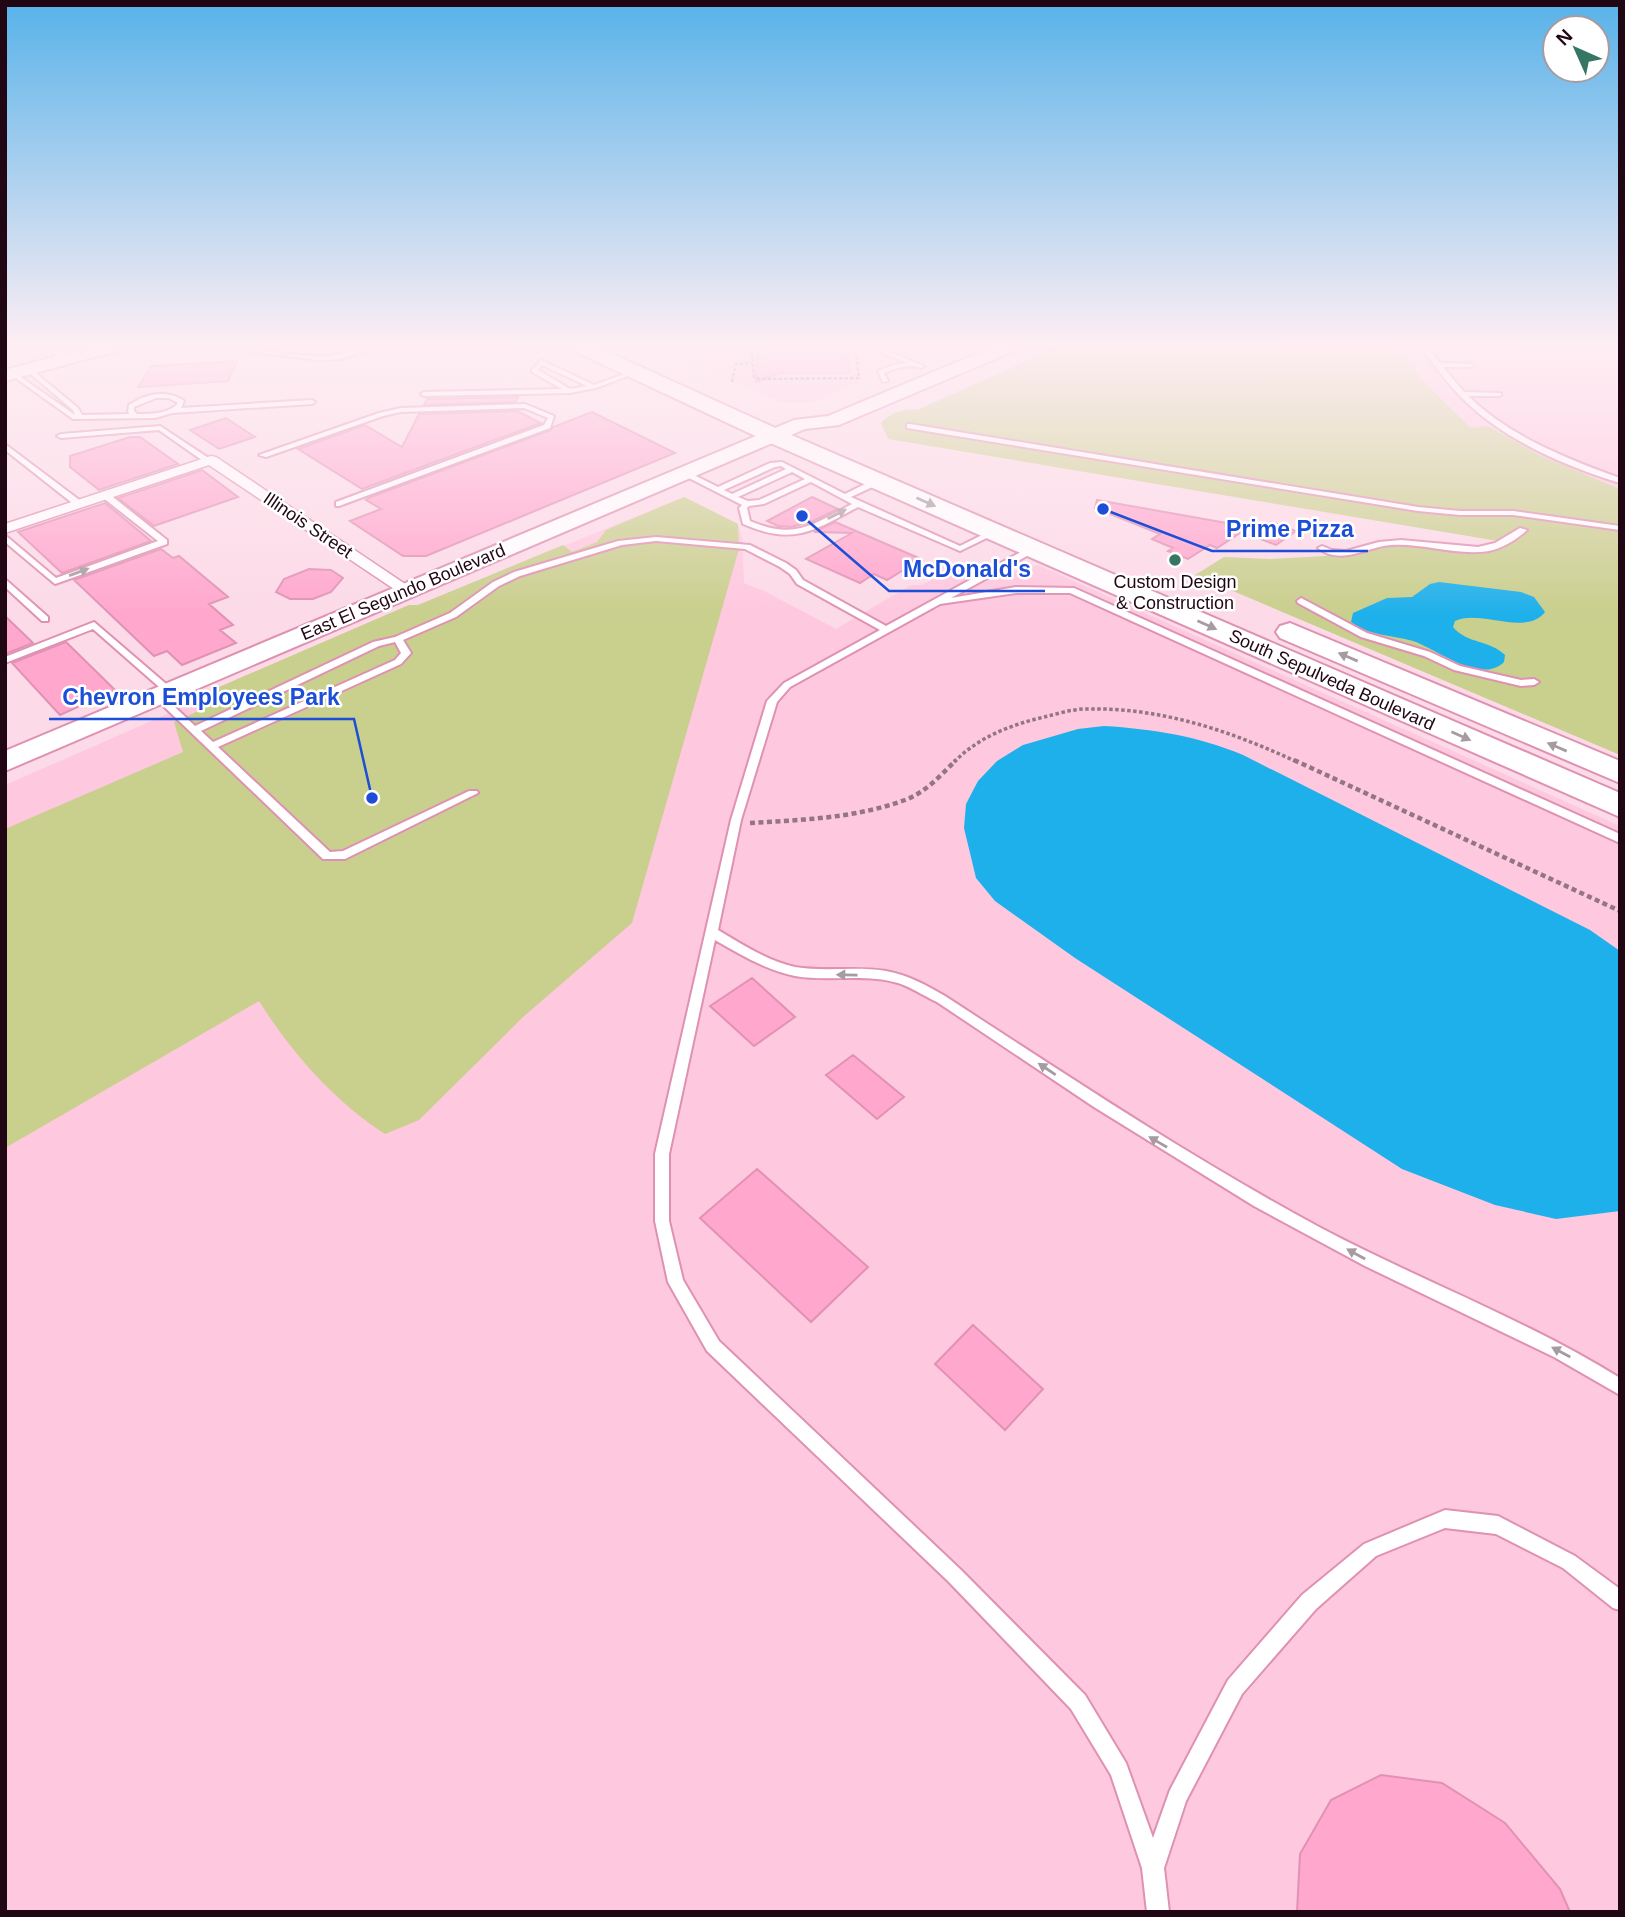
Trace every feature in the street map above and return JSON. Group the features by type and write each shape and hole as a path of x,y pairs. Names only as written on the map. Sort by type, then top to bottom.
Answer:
{"highway":[{"name":"South Sepulveda Boulevard","path":"788,436 812,462 1003,523 1033,549 1620,806"},
{"name":"South Sepulveda Boulevard","path":"805,436 812,462"},
{"path":"926,478 964,493"},
{"name":"South Sepulveda Boulevard","path":"1003,523 1004,527 1105,565 1114,567 1128,563 1620,774"}],"main road":[{"name":"East El Segundo Boulevard","path":"5,762 685,474 753,436"}],"street":[{"path":"5,529 210,460"},
{"name":"Illinois Street","path":"210,460 406,590"}],"lane":[{"path":"173,436 210,460"},
{"path":"263,454 315,436"},
{"path":"339,504 519,436"},
{"path":"975,436 1437,511 1513,513 1620,528"},
{"path":"1522,436 1620,481"},
{"path":"5,446 79,504"},
{"path":"811,479 812,462"},
{"path":"717,490 773,465 812,462"},
{"path":"731,497 812,462"},
{"path":"685,474 747,504 761,502 811,479"},
{"path":"811,479 960,549 1003,523"},
{"path":"846,497 878,481"},
{"path":"5,537 55,581 164,542 105,495"},
{"path":"747,504 743,509 746,522 768,534 784,534 807,529 858,503"},
{"path":"1322,548 1332,555 1384,543 1403,542 1476,549 1493,548 1523,530"},
{"path":"194,730 376,644 398,639 453,615 496,584 517,574 621,543 656,539 747,547 783,565 793,572 800,582 886,630"},
{"path":"1033,549 787,685 772,701 735,824 662,1154 663,1221 676,1282 713,1346 954,1576 1078,1702 1119,1770 1153,1868 1158,1912"},
{"path":"5,582 45,619"},
{"path":"927,607 944,601 1016,590 1071,590 1620,839"},
{"path":"1301,601 1364,635 1427,654 1457,668 1521,683 1534,682"},
{"path":"5,660 94,625 164,694 211,747 327,856 345,855 473,793"},
{"path":"211,747 398,662 406,653 398,639"},
{"path":"711,932 761,960 793,971 878,975 897,978 914,985 941,999 1152,1139 1370,1261 1528,1334 1587,1365 1620,1387"},
{"path":"1153,1868 1177,1797 1236,1687 1309,1602 1370,1550 1444,1519 1498,1525 1569,1562 1620,1601"}],"path":[{"path":"735,824 829,818 907,800 933,783 971,745 1017,723 1083,709 1138,711 1208,726 1263,746 1620,911"}],"shaded area":[{"path":"1506,436 1620,436 1620,489 1539,455"},
{"path":"684,497 738,524 742,538 744,583 836,629 911,585 921,585 956,568 989,580 1038,565 1620,826 1620,1912 5,1912 5,785 163,716 210,691 409,605 418,605"}],"green space":[{"path":"887,436 1506,436 1539,455 1620,489 1620,755 1195,575 1224,557 1271,559 1325,556 1375,541 1393,539 1472,547 1486,547 1498,541 888,439"},
{"path":"684,497 738,524 739,549 632,923 523,1017 419,1120 385,1134 331,1091 299,1057 259,1001 5,1148 5,829 183,752 174,722 205,708 210,691 409,605 418,605 563,545 572,552 597,542 606,530"}],"water":[{"path":"1439,582 1521,592 1534,597 1545,612 1526,622 1477,618 1455,621 1453,627 1459,632 1505,655 1504,662 1483,670 1471,668 1413,641 1373,633 1351,622 1353,613 1387,598 1412,597 1430,584"},
{"path":"1104,726 1175,735 1243,755 1590,930 1620,951 1620,1211 1556,1219 1495,1205 1402,1169 1075,958 995,901 976,878 964,828 966,804 978,781 997,761 1023,745 1078,729"}],"building":[{"path":"200,436 255,437 219,449"},
{"path":"333,436 384,436 402,447 407,436 504,436 362,489 298,449"},
{"path":"534,436 642,436 675,453 426,556 403,556 350,521 381,509 366,500"},
{"path":"130,437 140,437 178,464 99,490 70,467 70,456"},
{"path":"202,470 238,497 154,526 118,498"},
{"path":"812,497 838,509 813,521 791,527 778,526 767,521"},
{"path":"1097,500 1249,527 1217,548 1210,545 1188,559 1168,551 1173,548 1152,539 1160,534 1095,508"},
{"path":"105,503 151,541 62,573 18,532"},
{"path":"835,522 921,559 887,580 874,574 860,583 806,559 852,533 814,532"},
{"path":"1271,522 1296,531 1276,545 1250,535"},
{"path":"161,549 173,558 179,556 228,597 209,604 233,625 220,630 236,643 182,665 167,651 154,656 74,580"},
{"path":"309,569 331,570 343,578 331,592 313,599 290,599 276,592 284,579"},
{"path":"5,616 33,643 5,654"},
{"path":"66,642 115,690 60,715 12,663"},
{"path":"752,978 795,1017 754,1046 710,1006"},
{"path":"853,1055 904,1097 877,1119 826,1075"},
{"path":"757,1169 868,1267 811,1322 700,1218"},
{"path":"973,1325 1043,1389 1005,1430 935,1364"},
{"path":"1381,1775 1442,1783 1505,1823 1560,1889 1570,1912 1297,1912 1300,1854 1331,1800"}],"place":[{"name":"Prime Pizza","path":"1103,509"},
{"name":"McDonald's","path":"802,516"},
{"name":"Custom Design & Construction","path":"1175,560"},
{"name":"Chevron Employees Park","path":"372,798"}]}
